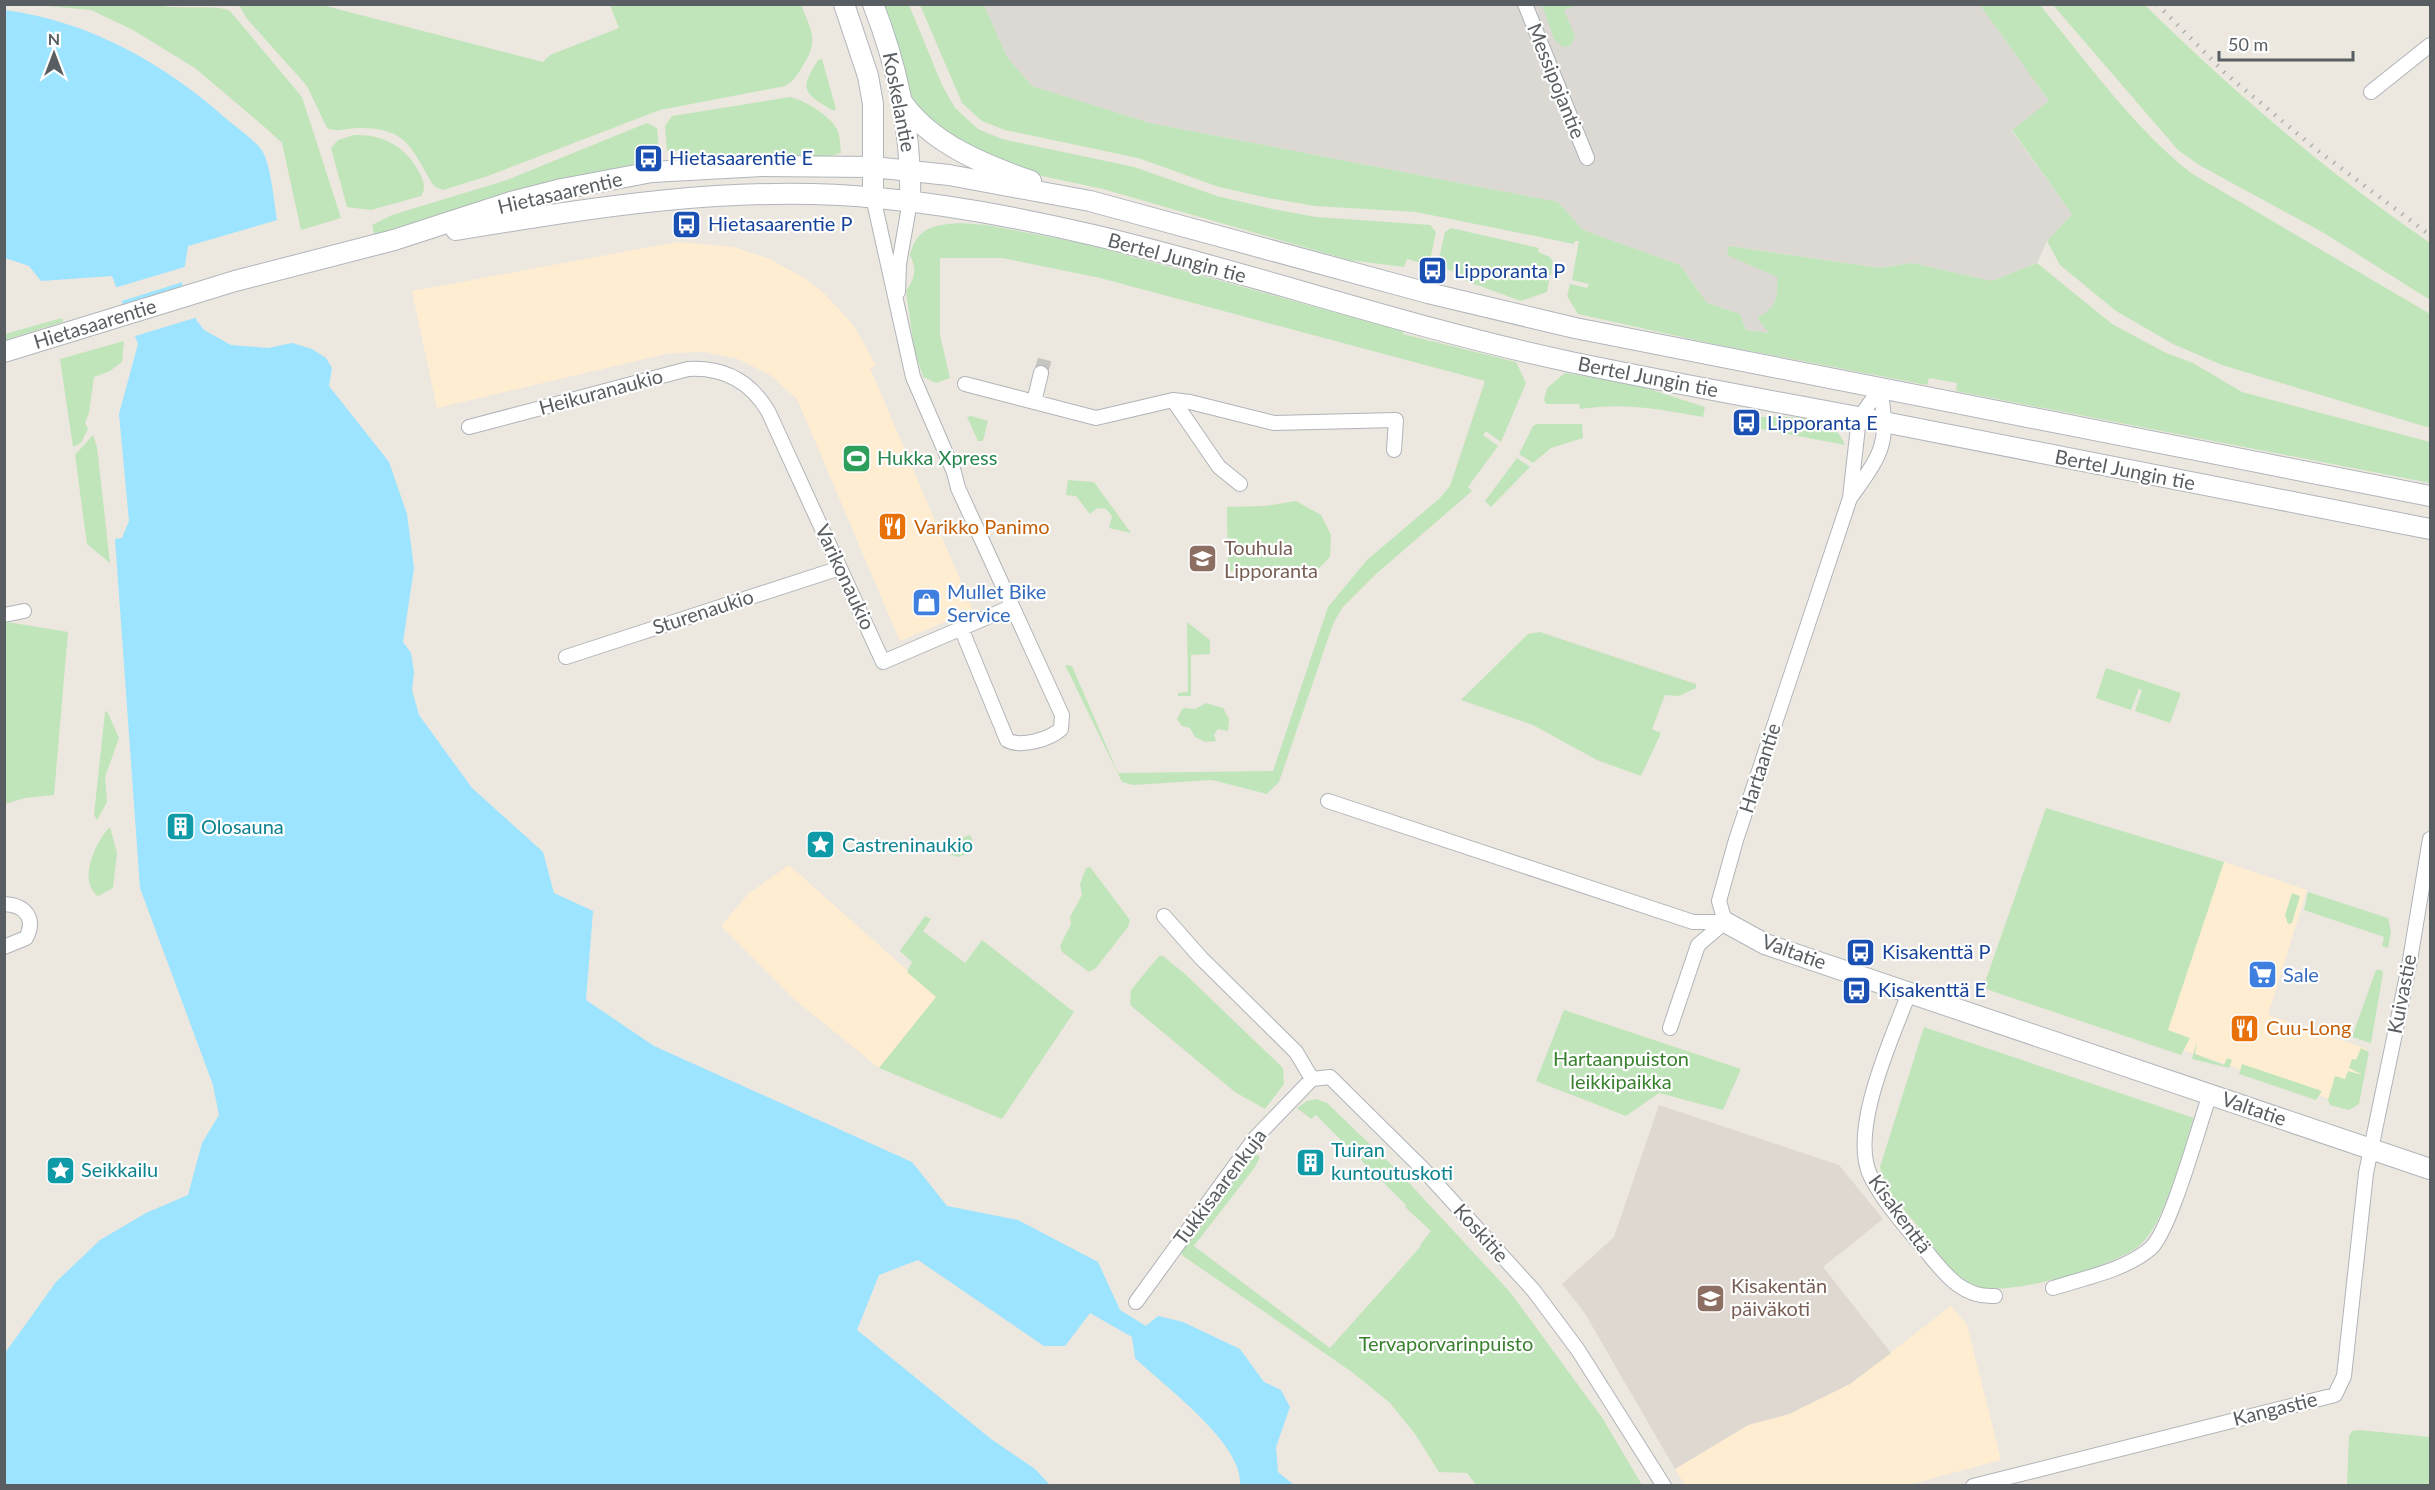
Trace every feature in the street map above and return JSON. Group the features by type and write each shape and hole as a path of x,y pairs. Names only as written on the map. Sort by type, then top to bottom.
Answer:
{"main road":[{"name":"Koskelantie","path":"844,4 870,85 873,104 873,197"},
{"name":"Koskelantie","path":"873,4 888,43 903,104 911,171 910,201"},
{"path":"903,104 914,120 927,131 967,155 1008,173 1090,201"},
{"name":"Hietasaarentie","path":"4,352 235,281 394,240 511,202 652,172 762,166 873,167"},
{"name":"Bertel Jungin tie","path":"873,167 911,171 1090,201 1575,328 2430,496"},
{"name":"Hietasaarentie","path":"394,240 652,201 759,194 873,197"},
{"name":"Bertel Jungin tie","path":"873,197 910,201 1038,223 1105,238 1516,350 1568,362 2430,529"},
{"name":"Valtatie","path":"1725,922 1765,944 2430,1168"}],"street":[{"name":"Messipojantie","path":"1525,4 1587,158"},
{"path":"2371,92 2430,45"},
{"path":"873,197 913,377 958,488 1062,715 1061,729 1020,744 1007,740 961,628"},
{"path":"897,309 899,264 910,201"},
{"name":"Heikuranaukio","path":"468,427 688,369 711,369 734,377"},
{"path":"1034,402 1041,374"},
{"name":"Varikonaukio","path":"734,377 753,391 768,411 883,662 1011,607"},
{"path":"965,384 1096,418 1173,400 1190,402 1274,423 1396,420 1394,450"},
{"name":"Hartaantie","path":"1725,922 1719,901 1736,840 1850,498 1859,418 1880,389"},
{"name":"Hartaantie","path":"1850,498 1877,459 1883,445 1886,423 1880,389"},
{"path":"1173,400 1219,467 1240,484"},
{"name":"Sturenaukio","path":"566,657 840,568"},
{"path":"4,615 24,611"},
{"name":"Valtatie","path":"1328,801 1693,922 1725,922"},
{"name":"Kuivastie","path":"2371,1148 2409,966 2430,839"},
{"path":"4,904 24,909 30,916 31,929 26,938 4,947"},
{"path":"1164,916 1201,958 1296,1052 1312,1079"},
{"path":"1670,1028 1698,945 1725,922"},
{"name":"Kisakenttä","path":"1909,993 1866,1118 1865,1161 1883,1195 1950,1280 1977,1296 1995,1296"},
{"name":"Koskitie","path":"1312,1079 1330,1077 1341,1087 1423,1169 1534,1291 1578,1350 1664,1485"},
{"name":"Tukkisaarenkuja","path":"1136,1302 1255,1138 1312,1079"},
{"path":"2054,1288 2132,1260 2152,1247 2174,1200 2210,1094"},
{"name":"Kangastie","path":"1973,1485 2335,1395 2344,1376 2371,1148"}],"shaded area":[{"path":"984,5 1980,5 2049,101 2012,131 2072,214 2047,241 2037,263 1992,281 1912,263 1880,268 1730,246 1727,255 1777,276 1778,295 1770,311 1757,318 1770,333 1746,330 1740,314 1707,303 1680,265 1583,230 1558,202 1150,123 1032,86 1007,57"},
{"path":"677,242 734,247 770,259 806,279 824,293 854,326 876,365 870,368 973,610 900,641 797,399 770,375 738,359 705,352 670,353 437,408 412,291"},
{"path":"2224,862 2307,890 2268,1015 2367,1049 2354,1107 2163,1043"},
{"path":"789,865 937,997 879,1068 794,999 721,926 748,894"},
{"name":"Kisakentän päiväkoti","path":"1659,1105 1839,1165 1883,1219 1823,1267 1891,1353 1850,1384 1789,1414 1748,1425 1675,1469 1584,1312 1562,1284 1614,1237"},
{"path":"1951,1306 1967,1325 2001,1460 1904,1486 1685,1485 1675,1469 1748,1425 1789,1414 1850,1384"}],"green space":[{"path":"37,5 157,5 216,8 230,11 302,97 341,218 301,230 282,143 195,68 133,30 91,10"},
{"path":"239,5 322,5 543,62 550,55 619,28 610,5 801,5 812,34 812,41 809,55 802,68 785,86 660,110 488,176 443,190 435,187 408,144 400,137 376,129 327,128 307,86 247,19"},
{"path":"883,5 909,5 942,85 955,108 978,129 1002,139 1134,167 1217,196 1268,208 1316,217 1430,225 1436,232 1430,261 1425,264 1407,259 1404,267 1349,260 1103,189 1023,172 1001,164 922,116 913,106"},
{"path":"920,5 984,5 1007,57 1032,86 1150,123 1558,202 1583,230 1680,265 1707,303 1740,314 1746,330 1769,333 1757,318 1769,310 1775,301 1777,277 1727,255 1729,246 1880,268 1912,263 1992,281 2037,263 2112,324 2166,353 2193,363 2242,392 2430,442 2430,483 1956,391 1957,383 1929,378 1927,385 1709,343 1578,314 1567,296 1570,284 1587,288 1589,284 1572,280 1579,241 1575,241 1574,244 1416,212 1315,206 1268,198 1219,187 1138,158 1005,130 982,121 962,103"},
{"path":"1542,5 1578,5 1564,10 1575,37 1570,46 1563,47 1554,39"},
{"path":"1980,5 2040,5 2130,114 2149,135 2191,173 2430,314 2430,428 2222,365 2173,344 2116,311 2060,265 2047,241 2072,214 2012,130 2049,101"},
{"path":"2053,5 2145,5 2212,69 2282,130 2355,189 2430,243 2430,300 2324,233 2199,165 2178,150"},
{"path":"822,59 836,109 834,111 816,100 807,90 808,78 818,60"},
{"path":"790,97 803,101 834,124 839,135 841,153 805,160 765,163 689,158 687,150 667,151 665,126 672,116"},
{"path":"647,123 657,128 659,151 657,154 635,156 635,164 374,234 372,225 392,215 507,180"},
{"path":"354,135 365,135 384,140 408,156 423,182 424,188 421,196 371,210 347,207 331,148 338,140"},
{"path":"960,223 987,225 1086,244 1403,331 1403,334 1516,362 1526,383 1501,442 1486,431 1483,435 1498,446 1468,487 1472,491 1376,574 1342,608 1333,624 1279,782 1267,794 1212,780 1133,785 1122,782 1065,665 1072,666 1118,773 1273,771 1328,607 1367,560 1440,498 1450,486 1485,381 1100,278 1002,258 940,258 940,335 950,378 936,383 923,377 914,349 906,291 914,273 910,255 917,238 928,229"},
{"path":"1451,228 1539,248 1538,252 1550,257 1553,262 1551,275 1534,271 1532,275 1549,280 1547,292 1521,301 1458,278 1458,273 1440,267 1438,263 1445,232"},
{"path":"62,318 63,322 5,340 5,334"},
{"path":"124,341 122,362 110,371 94,377 89,413 85,423 88,429 81,443 73,447 60,359"},
{"path":"1565,373 1637,385 1705,407 1703,417 1642,407 1612,406 1580,409 1579,404 1546,404 1544,400 1547,388"},
{"path":"967,417 988,421 983,441 978,441"},
{"path":"1758,417 1795,417 1820,421 1839,434 1845,445 1756,428"},
{"path":"1537,424 1582,424 1583,438 1551,448 1533,463 1519,454 1533,426"},
{"path":"93,435 97,447 110,563 87,544 75,455"},
{"path":"1517,458 1530,467 1491,507 1485,501"},
{"path":"1068,480 1094,482 1131,533 1109,528 1112,516 1106,509 1097,508 1090,514 1076,496 1066,495"},
{"path":"1296,501 1321,515 1331,535 1330,557 1319,568 1228,571 1227,507 1265,506"},
{"path":"1187,622 1210,640 1210,654 1191,655 1191,696 1178,696 1178,693 1188,692"},
{"path":"4,623 68,632 54,795 25,798 5,804"},
{"path":"1540,632 1696,684 1696,688 1679,696 1665,695 1652,729 1661,733 1641,776 1597,760 1533,725 1461,700 1528,634"},
{"path":"2106,668 2181,693 2170,723 2135,711 2142,690 2139,689 2131,710 2096,698"},
{"path":"1206,703 1223,708 1229,719 1228,731 1218,729 1214,735 1216,741 1205,742 1195,737 1190,728 1182,726 1177,719 1183,708 1195,709"},
{"path":"107,711 119,738 105,777 107,802 97,820 94,815 105,712"},
{"path":"2046,808 2224,862 2168,1030 2190,1038 2181,1055 1983,988"},
{"path":"110,827 117,853 113,888 98,896 92,890 89,871 99,841"},
{"path":"970,835 974,844 971,852 958,857 948,854 945,845"},
{"path":"1090,867 1130,920 1128,927 1096,968 1089,972 1062,952 1060,946 1071,924 1070,917 1082,895 1080,884 1086,868"},
{"path":"2308,892 2388,918 2391,932 2388,948 2382,946 2384,937 2304,910"},
{"path":"2292,893 2300,896 2292,923 2288,924 2285,915"},
{"path":"925,916 931,919 923,931 965,963 982,940 1074,1012 1002,1119 879,1068 936,997 907,972 912,962 900,951"},
{"path":"1159,956 1163,956 1185,974 1283,1068 1284,1084 1265,1109 1235,1092 1130,1005 1131,990"},
{"path":"2376,970 2381,970 2383,973 2371,1043 2352,1037"},
{"name":"Hartaanpuiston leikkipaikka","path":"1564,1010 1741,1069 1723,1110 1659,1093 1626,1116 1536,1081"},
{"path":"1924,1027 2194,1118 2166,1203 2150,1233 2141,1244 2129,1253 2087,1270 2011,1288 1991,1289 1976,1286 1966,1281 1950,1267 1894,1198 1885,1183 1880,1167"},
{"path":"2197,1041 2195,1054 2224,1065 2227,1058 2232,1060 2229,1068 2192,1059"},
{"path":"2361,1048 2369,1052 2359,1104 2349,1110 2330,1105 2328,1100 2335,1076 2345,1079 2348,1071 2363,1075 2349,1068 2352,1059 2356,1060"},
{"path":"2242,1064 2322,1091 2316,1100 2239,1074"},
{"name":"Tervaporvarinpuisto","path":"1316,1099 1327,1103 1400,1173 1510,1292 1603,1419 1642,1485 1476,1485 1467,1473 1439,1472 1415,1434 1390,1403 1352,1372 1183,1256 1180,1249 1250,1155 1256,1154 1260,1157 1255,1167 1194,1246 1330,1348 1421,1246 1431,1231 1374,1173 1372,1175 1363,1166 1365,1164 1316,1115 1311,1119 1297,1108 1307,1101"},
{"path":"2352,1431 2430,1437 2430,1485 2347,1485 2349,1436"}],"water":[{"path":"5,10 67,24 97,35 154,64 206,101 261,149 270,173 277,220 188,246 182,285 197,321 204,330 231,345 268,348 292,343 312,349 326,358 332,368 329,386 389,462 407,514 414,568 403,642 411,653 414,672 412,690 419,715 472,788 543,852 554,893 593,911 586,1000 654,1046 912,1162 947,1206 1018,1220 1098,1262 1120,1310 1146,1326 1158,1316 1183,1322 1240,1349 1264,1382 1281,1390 1290,1407 1276,1447 1278,1472 1294,1485 1240,1485 1238,1469 1216,1434 1135,1358 1132,1337 1090,1313 1065,1346 1044,1346 918,1260 879,1275 857,1330 991,1439 1035,1469 1050,1485 5,1485 5,1353 56,1282 100,1240 146,1213 188,1195 202,1143 219,1115 213,1085 140,888 115,539 122,538 129,521 119,414 138,344 112,276 41,281 29,266 5,258"}],"pier":[{"path":"188,266 186,281 119,302 114,288"},
{"path":"186,286 198,317 132,337 120,305"}],"tunnel":[{"path":"1041,373 1045,358"}],"railway":[{"path":"2157,4 2226,74 2317,150 2430,235"}],"place":[{"name":"Hietasaarentie E","path":"648,158"},
{"name":"Hietasaarentie P","path":"687,224"},
{"name":"Lipporanta P","path":"1433,271"},
{"name":"Lipporanta E","path":"1746,423"},
{"name":"Hukka Xpress","path":"856,458"},
{"name":"Varikko Panimo","path":"893,527"},
{"name":"Touhula Lipporanta","path":"1203,559"},
{"name":"Mullet Bike Service","path":"926,603"},
{"name":"Olosauna","path":"180,827"},
{"name":"Castreninaukio","path":"821,845"},
{"name":"Kisakenttä P","path":"1861,952"},
{"name":"Sale","path":"2262,975"},
{"name":"Kisakenttä E","path":"1857,990"},
{"name":"Cuu-Long","path":"2245,1028"},
{"name":"Tuiran kuntoutuskoti","path":"1310,1162"},
{"name":"Seikkailu","path":"60,1170"},
{"name":"Kisakentän päiväkoti","path":"1710,1298"}]}
